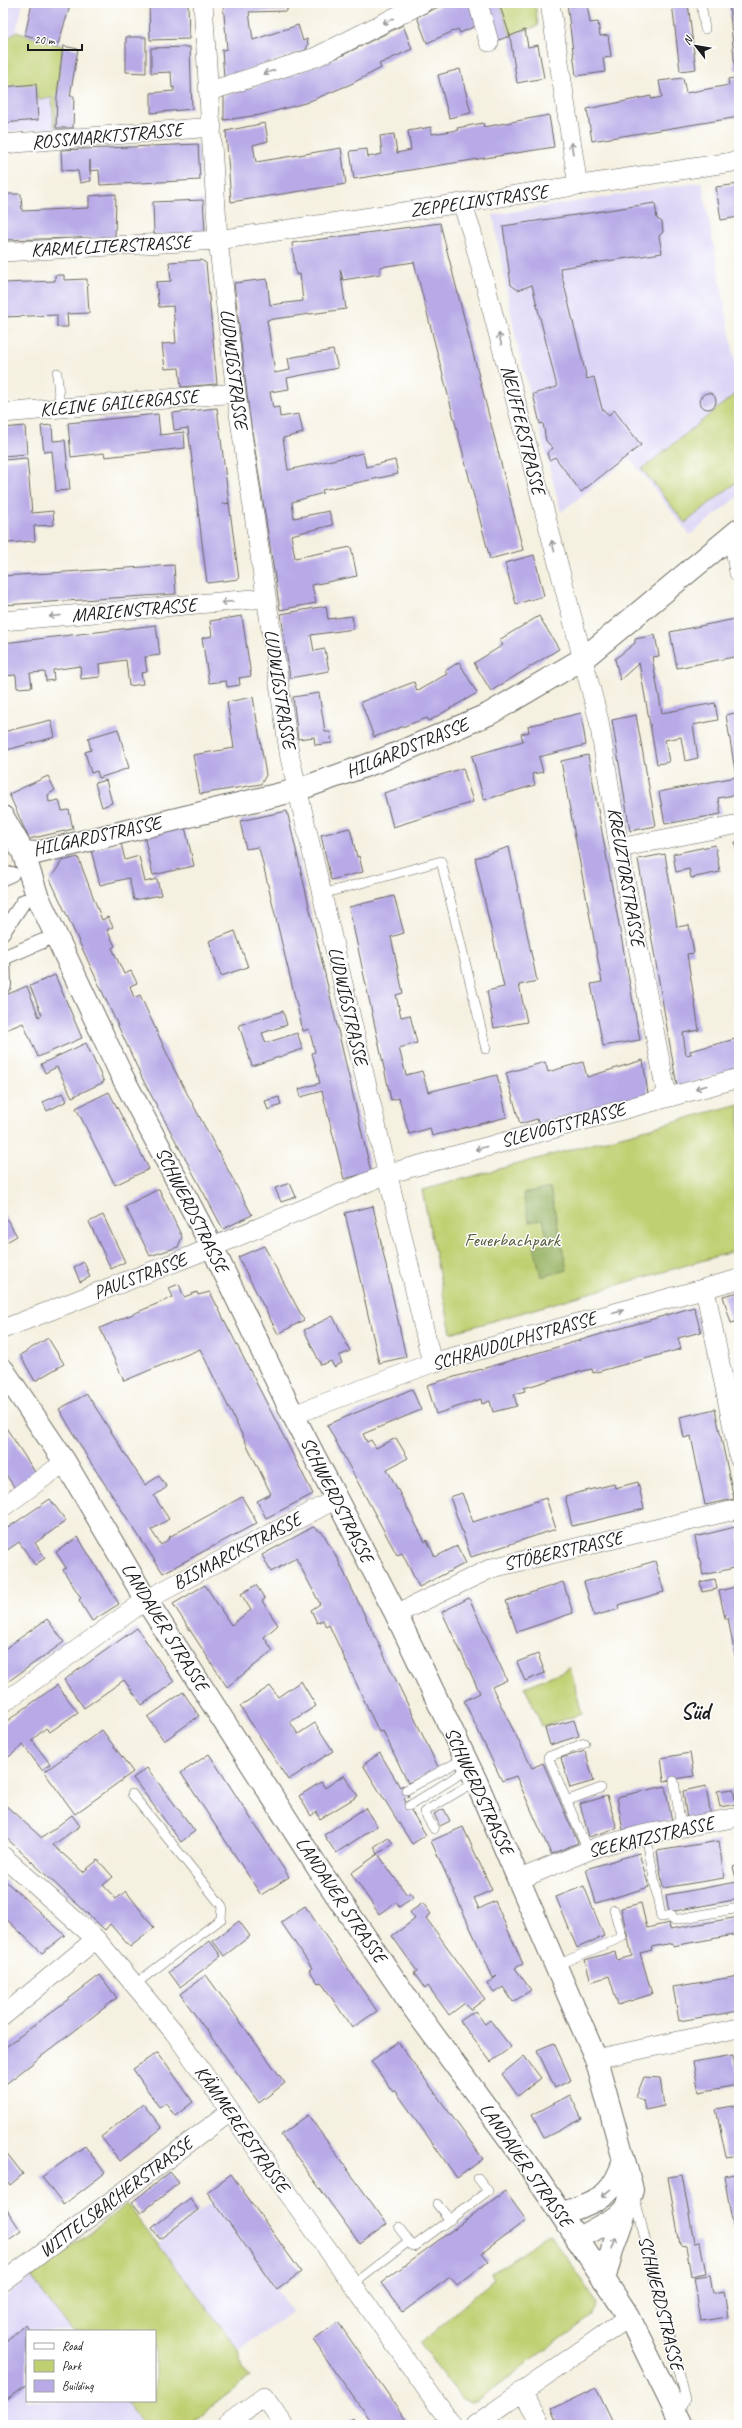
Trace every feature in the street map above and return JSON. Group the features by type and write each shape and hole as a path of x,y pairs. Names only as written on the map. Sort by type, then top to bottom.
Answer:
{"street":[{"name":"LUDWIGSTRASSE","path":"204,3 218,240 236,393 266,598 297,790 432,1364"},
{"path":"210,91 316,57 423,3"},
{"path":"478,3 489,42"},
{"path":"550,3 578,186"},
{"name":"ROSSMARKTSTRASSE","path":"3,144 212,128"},
{"name":"ZEPPELINSTRASSE","path":"218,240 739,161"},
{"name":"NEUFFERSTRASSE","path":"462,203 472,233 562,584 584,658"},
{"name":"KARMELITERSTRASSE","path":"3,252 218,240"},
{"name":"KLEINE GAILERGASSE","path":"3,413 236,393"},
{"path":"736,533 739,572"},
{"name":"HILGARDSTRASSE","path":"23,852 36,853 297,790 379,761 490,714 584,658 736,533"},
{"name":"MARIENSTRASSE","path":"3,621 266,598"},
{"name":"KREUZTORSTRASSE","path":"584,658 599,721 619,848 667,1097"},
{"name":"SCHWERDSTRASSE","path":"3,817 23,852 37,895 121,1074 212,1247 293,1415 396,1614 470,1769 520,1879 596,2059 624,2160 630,2198 612,2247 604,2280"},
{"path":"619,848 739,824"},
{"path":"3,932 24,901"},
{"path":"4,985 3,958 43,941"},
{"name":"SLEVOGTSTRASSE","path":"387,1174 739,1078"},
{"name":"PAULSTRASSE","path":"3,1329 212,1247 387,1174"},
{"name":"SCHRAUDOLPHSTRASSE","path":"293,1415 432,1364 739,1279"},
{"path":"705,1288 739,1458"},
{"name":"LANDAUER STRASSE","path":"3,1370 65,1462 146,1600 326,1880 415,2010 527,2163 629,2317 680,2421"},
{"path":"3,1507 65,1462"},
{"name":"BISMARCKSTRASSE","path":"3,1703 146,1600 336,1499"},
{"name":"STÖBERSTRASSE","path":"396,1614 492,1568 739,1509"},
{"name":"SEEKATZSTRASSE","path":"520,1879 588,1851 646,1834 739,1817"},
{"name":"KÄMMERERSTRASSE","path":"3,1856 96,1940 174,2032 452,2425"},
{"path":"3,2016 96,1940"},
{"path":"596,2059 739,2028"},
{"name":"WITTELSBACHERSTRASSE","path":"3,2281 230,2112"},
{"path":"561,2214 606,2194 614,2186 624,2160"},
{"name":"SCHWERDSTRASSE","path":"577,2239 617,2217 630,2198"},
{"path":"475,2425 629,2317"},
{"path":"522,2391 542,2425"},
{"path":"226,2425 264,2397 284,2425"}],"lane":[{"path":"701,3 705,29"},
{"path":"57,373 60,408"},
{"path":"322,894 441,861 486,1049"},
{"path":"585,1743 548,1757 588,1851"},
{"path":"406,1790 470,1769"},
{"path":"409,1806 470,1769"},
{"path":"434,1829 424,1812 470,1769"},
{"path":"674,1781 681,1827"},
{"path":"566,1801 601,1788"},
{"path":"132,1794 222,1906 221,1919 134,1985"},
{"path":"646,1834 661,1917 672,1915 673,1920 739,1908"},
{"path":"557,1965 622,1937 614,1910"},
{"path":"399,2228 414,2247 488,2191 478,2178"},
{"name":"SCHWERDSTRASSE","path":"630,2198 685,2399 680,2421"},
{"path":"437,2204 450,2220"},
{"path":"352,2284 409,2241"}],"shaded area":[{"path":"3,3 23,3 16,32 63,46 57,96 56,128 3,132"},
{"path":"702,182 737,372 739,370 739,496 690,535 630,458 561,512 516,340 493,215"},
{"path":"213,2201 292,2312 239,2350 158,2244"},
{"path":"31,2277 71,2330 26,2330 26,2402 126,2402 143,2425 3,2425 3,2299"}],"green space":[{"path":"535,3 538,26 510,36 500,4"},
{"path":"16,32 63,46 57,96 56,128 54,126 52,98 37,99 36,85 3,87 3,42"},
{"path":"739,391 739,480 685,523 642,469"},
{"name":"Feuerbachpark","path":"739,1104 739,1250 451,1333 422,1190"},
{"path":"550,1188 567,1270 541,1277 534,1246 548,1243 543,1219 529,1222 523,1194"},
{"path":"570,1668 582,1714 542,1726 525,1687"},
{"path":"127,2204 239,2350 243,2368 250,2377 188,2425 143,2425 126,2402 156,2402 156,2330 71,2330 31,2277"},
{"path":"549,2233 597,2303 596,2309 592,2316 478,2400 471,2402 462,2399 420,2344 494,2279 491,2274"}],"building":[{"path":"32,3 71,3 58,44 25,35"},
{"path":"149,3 188,3 189,39 150,40"},
{"path":"223,3 287,3 287,11 249,12 253,40 298,25 303,41 307,39 308,44 306,50 224,78 222,50 227,49"},
{"path":"447,3 473,3 480,24 460,33 458,29 427,43 417,17"},
{"path":"483,3 499,3 510,36 493,42"},
{"path":"567,3 587,3 590,23 598,22 600,36 608,35 611,57 603,58 605,72 576,76"},
{"path":"672,3 688,3 696,69 680,71"},
{"path":"729,3 739,3 739,70 735,70"},
{"path":"403,25 412,49 379,64 381,68 351,84 305,103 260,115 224,120 224,96 297,73 339,57"},
{"path":"525,30 528,47 538,45 544,78 517,83 510,36"},
{"path":"126,37 146,37 146,73 126,72"},
{"path":"63,46 78,49 70,96 74,96 73,128 56,128 57,96"},
{"path":"190,47 192,109 151,113 151,93 174,91 174,87 172,88 171,72 151,73 151,48"},
{"path":"460,69 471,113 449,118 438,75"},
{"path":"739,77 739,117 592,141 587,109 651,96 651,99 662,97 659,81 683,78 686,93 729,85 728,79"},
{"path":"36,84 38,120 3,123 3,87"},
{"path":"549,115 554,147 354,179 350,151 367,149 368,157 382,154 380,136 394,134 397,153 411,150 408,131 431,127 432,134 458,130 457,128 483,123 484,127"},
{"path":"265,123 268,141 253,145 256,162 341,148 346,184 231,202 226,131"},
{"path":"198,144 200,180 100,185 99,170 90,171 91,181 80,183 78,171 62,170 61,150"},
{"path":"739,184 739,217 721,220 716,187"},
{"path":"6,194 21,194 22,211 89,208 89,196 116,194 115,237 3,240 3,209 7,209"},
{"path":"203,200 205,230 200,236 154,234 153,202"},
{"path":"655,203 657,219 662,222 663,232 659,236 662,253 560,268 587,379 594,377 602,409 609,415 614,410 641,445 581,492 555,457 549,460 547,453 553,448 546,441 543,423 540,424 533,394 557,387 532,285 518,290 511,285 503,226"},
{"path":"440,223 523,550 490,559 414,262 380,267 380,274 343,280 340,269 346,309 267,320 275,373 290,370 288,358 333,350 338,368 287,378 289,389 270,392 273,408 279,407 280,417 299,414 303,433 283,438 288,470 363,453 366,467 395,460 398,474 322,490 323,493 292,502 294,518 329,511 333,525 291,535 295,558 351,547 357,576 312,585 316,603 280,610 249,412 234,283 267,279 270,305 303,301 300,274 296,275 292,243"},
{"path":"201,260 206,263 217,384 181,387 179,368 165,369 162,344 176,343 173,306 159,307 156,282 171,281 169,262"},
{"path":"55,275 64,275 64,280 87,279 89,313 67,314 68,327 57,327 57,315 3,317 3,283 55,281"},
{"path":"708,393 714,395 716,401 714,407 708,409 702,407 700,401 702,395"},
{"path":"217,408 239,579 207,583 188,428 174,430 172,413"},
{"path":"158,414 160,435 184,432 185,448 105,457 104,453 71,457 68,423"},
{"path":"52,425 53,441 65,440 70,490 56,491 52,451 44,452 41,426"},
{"path":"25,426 27,454 3,456 3,428"},
{"path":"27,458 32,513 53,511 54,525 34,526 35,541 8,543 3,460"},
{"path":"534,555 544,596 516,604 505,563"},
{"path":"174,565 176,594 3,605 3,576"},
{"path":"326,606 328,619 352,616 354,629 311,635 314,651 325,649 329,671 290,678 281,614"},
{"path":"242,616 251,676 239,678 240,685 227,687 226,681 209,683 202,638 212,636 210,621"},
{"path":"539,616 559,649 491,691 474,663 503,645 499,640"},
{"path":"735,619 739,656 677,668 670,632"},
{"path":"156,625 160,655 145,657 147,672 141,673 143,684 129,686 126,660 99,664 100,677 81,679 80,666 53,670 54,680 46,681 45,672 30,673 32,687 17,688 16,675 3,676 3,643"},
{"path":"655,635 659,656 652,657 662,713 715,703 718,720 693,725 698,758 685,761 681,737 665,740 669,762 657,764 639,663 620,680 615,659 635,643 635,639"},
{"path":"459,662 477,693 429,721 427,718 374,737 361,702 414,682 417,691 447,674 445,671"},
{"path":"319,693 325,732 330,732 332,743 315,745 314,737 298,739 293,697"},
{"path":"253,697 266,775 261,784 200,794 193,755 234,748 227,702"},
{"path":"739,712 739,794 718,798 721,814 665,824 659,792 736,777 726,715"},
{"path":"581,713 586,745 539,757 543,772 532,774 535,785 484,800 472,756 523,741 521,734 529,732 528,726"},
{"path":"636,715 656,826 630,831 612,720"},
{"path":"51,720 55,737 3,751 3,732"},
{"path":"118,729 129,768 99,778 97,771 91,773 85,752 91,750 88,738"},
{"path":"588,755 640,1040 603,1046 591,984 602,982 561,761"},
{"path":"463,768 473,802 393,827 384,793"},
{"path":"48,776 55,790 48,795 49,802 59,800 62,811 69,810 73,829 29,839 9,794"},
{"path":"106,780 112,803 102,807 95,783"},
{"path":"287,811 371,1172 344,1179 322,1091 301,1097 299,1089 320,1083 312,1053 315,1052 309,1029 303,1031 260,852 258,847 246,849 240,821"},
{"path":"185,827 194,866 153,875 144,836"},
{"path":"350,828 357,857 359,856 363,872 331,880 321,835"},
{"path":"739,841 739,861 738,861 735,842"},
{"path":"121,843 125,860 139,856 145,882 157,879 161,895 134,900 129,878 100,885 91,850"},
{"path":"715,845 720,872 691,878 689,869 676,872 673,854"},
{"path":"509,847 537,981 519,985 527,1022 494,1028 487,991 504,987 475,858"},
{"path":"665,854 677,927 689,925 694,953 687,954 699,1030 683,1033 686,1055 691,1054 690,1051 739,1038 739,1069 677,1086 638,859"},
{"path":"78,857 102,920 108,917 113,927 107,930 115,946 112,948 124,974 131,971 137,983 130,986 134,998 140,995 174,1069 252,1215 223,1229 144,1082 50,879 62,861"},
{"path":"394,896 404,933 391,937 403,993 396,995 401,1017 410,1015 417,1043 399,1048 406,1075 422,1071 428,1092 497,1075 507,1117 432,1136 430,1128 409,1134 399,1098 391,1100 349,907"},
{"path":"235,931 248,967 221,976 209,941"},
{"path":"55,975 82,1038 38,1057 23,1023 3,1031 3,986 8,994 27,986 39,1017 42,1015 30,986"},
{"path":"283,1011 287,1025 262,1033 266,1043 297,1033 303,1049 252,1066 239,1025"},
{"path":"86,1043 104,1082 72,1097 57,1067 45,1073 41,1064"},
{"path":"643,1060 648,1094 539,1124 537,1119 520,1124 506,1073 545,1062 548,1072 583,1062 587,1077"},
{"path":"109,1092 149,1169 115,1185 76,1108"},
{"path":"63,1093 67,1101 47,1111 43,1102"},
{"path":"279,1097 281,1105 268,1110 265,1101"},
{"path":"290,1183 296,1197 281,1202 275,1188"},
{"path":"159,1189 182,1237 178,1247 150,1256 125,1206"},
{"path":"373,1206 406,1357 379,1363 345,1213"},
{"path":"3,1213 17,1236 3,1244"},
{"path":"103,1215 125,1262 111,1269 89,1222"},
{"path":"264,1246 304,1320 278,1334 238,1257"},
{"path":"84,1262 90,1277 80,1282 74,1267"},
{"path":"179,1284 184,1297 197,1292 198,1295 210,1292 313,1494 266,1518 257,1501 271,1494 200,1349 124,1381 100,1328 173,1297 169,1288"},
{"path":"739,1292 739,1321 731,1323 723,1296"},
{"path":"694,1307 701,1332 678,1338 681,1349 593,1373 592,1369 570,1374 524,1388 525,1391 514,1394 517,1406 493,1412 490,1401 482,1404 481,1399 436,1414 427,1385"},
{"path":"333,1316 350,1351 339,1356 342,1363 334,1367 331,1361 321,1365 304,1330"},
{"path":"48,1338 64,1364 35,1381 20,1355"},
{"path":"736,1356 739,1356 739,1370 738,1370"},
{"path":"412,1389 421,1410 363,1434 367,1442 371,1440 376,1448 396,1438 408,1458 387,1469 425,1542 427,1540 435,1557 457,1546 466,1563 419,1587 402,1553 397,1555 327,1425"},
{"path":"87,1394 145,1485 159,1476 167,1487 154,1496 169,1519 151,1530 161,1545 170,1538 169,1537 242,1497 257,1523 163,1573 89,1460 59,1409"},
{"path":"715,1409 734,1499 705,1505 691,1436 684,1438 680,1417"},
{"path":"3,1423 37,1475 16,1490 3,1470"},
{"path":"638,1482 644,1509 572,1526 565,1496 614,1484 615,1488"},
{"path":"462,1493 473,1522 546,1498 556,1529 471,1557 450,1497"},
{"path":"50,1499 66,1521 35,1543 45,1558 35,1565 19,1542 3,1553 3,1531"},
{"path":"739,1526 739,1567 703,1575 695,1537"},
{"path":"313,1527 323,1533 337,1558 439,1769 408,1783 383,1731 379,1732 329,1625 326,1627 323,1620 317,1623 311,1610 320,1604 296,1558 271,1572 262,1555"},
{"path":"78,1537 119,1604 92,1621 79,1600 81,1598 63,1570 66,1568 56,1552"},
{"path":"655,1561 664,1592 618,1605 619,1609 594,1616 584,1582"},
{"path":"715,1579 717,1589 702,1592 700,1582"},
{"path":"563,1582 573,1613 517,1632 506,1601"},
{"path":"205,1585 231,1625 251,1610 241,1594 256,1585 265,1599 262,1601 278,1625 264,1637 273,1651 227,1687 173,1604"},
{"path":"739,1586 738,1672 728,1618 725,1618 719,1591"},
{"path":"469,1598 507,1680 492,1687 532,1768 543,1763 578,1843 551,1854 516,1776 502,1781 464,1701 480,1693 442,1612"},
{"path":"47,1619 64,1642 3,1685 3,1650"},
{"path":"137,1628 174,1682 142,1705 124,1680 84,1708 64,1680"},
{"path":"538,1654 545,1673 525,1681 517,1662"},
{"path":"301,1681 316,1706 290,1722 298,1734 315,1723 333,1751 288,1780 240,1706 270,1686 278,1697"},
{"path":"57,1685 78,1712 50,1732 46,1728 32,1740 50,1764 42,1770 23,1745 4,1761 3,1724"},
{"path":"183,1692 199,1716 164,1741 148,1717"},
{"path":"574,1720 579,1736 550,1745 545,1728"},
{"path":"102,1730 133,1772 75,1814 44,1772"},
{"path":"585,1751 594,1781 570,1788 561,1758"},
{"path":"380,1753 400,1787 403,1785 409,1796 404,1799 426,1835 412,1844 363,1765"},
{"path":"690,1753 694,1776 664,1781 661,1758"},
{"path":"209,1754 289,1877 261,1895 181,1773"},
{"path":"147,1768 195,1831 181,1842 133,1778"},
{"path":"344,1775 358,1796 320,1819 316,1812 311,1816 299,1796 321,1782 325,1788"},
{"path":"665,1786 672,1821 623,1830 617,1797"},
{"path":"706,1786 711,1817 687,1820 683,1791"},
{"path":"733,1789 736,1804 720,1807 717,1791"},
{"path":"607,1796 617,1828 589,1837 580,1804"},
{"path":"3,1803 42,1838 72,1815 80,1826 53,1845 83,1872 98,1860 113,1877 103,1885 116,1899 126,1891 154,1928 130,1947 110,1924 105,1930 3,1835"},
{"path":"365,1808 377,1826 336,1853 324,1835"},
{"path":"444,1809 450,1821 440,1826 434,1814"},
{"path":"463,1827 492,1890 474,1898 479,1909 495,1901 523,1964 515,1968 531,1990 513,2002 503,1987 494,1993 487,1984 497,1976 493,1978 431,1841"},
{"path":"388,1837 393,1843 378,1854 374,1847"},
{"path":"719,1841 724,1878 663,1888 657,1851"},
{"path":"639,1853 649,1887 596,1903 586,1869"},
{"path":"378,1854 407,1895 410,1892 414,1897 399,1907 396,1902 379,1914 351,1873"},
{"path":"739,1865 739,1899 669,1912 666,1895 737,1882 733,1867"},
{"path":"3,1879 65,1935 42,1953 3,1916"},
{"path":"584,1886 604,1936 577,1948 556,1897"},
{"path":"423,1903 431,1914 426,1918 485,1999 470,2010 465,2003 449,2015 428,1986 425,1989 414,1973 417,1971 392,1936 415,1919 410,1912"},
{"path":"641,1903 647,1928 669,1923 670,1929 739,1917 739,1934 673,1946 673,1943 651,1947 652,1950 640,1953 652,1994 618,2005 609,1976 591,1982 585,1960 615,1951 617,1960 632,1956 621,1908"},
{"path":"305,1906 377,2011 352,2028 321,1982 318,1983 309,1970 312,1968 281,1922"},
{"path":"239,1921 250,1936 224,1956 213,1941"},
{"path":"210,1941 221,1956 180,1987 169,1972"},
{"path":"100,1975 117,1998 3,2086 3,2049"},
{"path":"206,1975 285,2083 259,2103 180,1994"},
{"path":"739,1976 739,2011 679,2021 673,1987"},
{"path":"475,2011 485,2024 490,2020 511,2047 491,2062 460,2021"},
{"path":"398,2042 483,2159 457,2178 395,2090 393,2092 371,2061"},
{"path":"554,2043 571,2080 555,2088 537,2050"},
{"path":"158,2052 193,2102 175,2116 166,2103 159,2107 133,2069"},
{"path":"733,2055 738,2085 699,2092 693,2062"},
{"path":"524,2056 541,2078 518,2096 502,2074"},
{"path":"644,2077 660,2078 664,2106 645,2110 643,2100 636,2097"},
{"path":"570,2095 582,2119 544,2138 532,2115"},
{"path":"143,2104 162,2128 120,2161 101,2137"},
{"path":"739,2105 739,2155 726,2157 716,2109"},
{"path":"308,2115 387,2224 360,2244 281,2135"},
{"path":"85,2146 105,2173 63,2205 42,2177"},
{"path":"5,2151 23,2174 10,2185 3,2175 3,2153"},
{"path":"170,2172 179,2183 141,2213 132,2202"},
{"path":"739,2173 739,2225 733,2226 724,2176"},
{"path":"231,2174 301,2272 277,2290 207,2192"},
{"path":"682,2175 694,2243 700,2242 706,2273 691,2276 686,2246 680,2245 668,2177"},
{"path":"505,2191 526,2220 482,2253 489,2261 457,2285 450,2277 403,2312 381,2283"},
{"path":"190,2198 198,2210 160,2239 152,2228"},
{"path":"3,2204 21,2231 3,2244"},
{"path":"710,2275 713,2293 724,2291 728,2317 701,2321 694,2277"},
{"path":"338,2322 408,2423 405,2425 373,2425 313,2340"},
{"path":"26,2325 29,2330 26,2330 26,2385 3,2402 3,2343"},
{"path":"596,2388 614,2425 559,2425 552,2409"},
{"path":"353,2418 358,2425 344,2425"}],"district":[{"name":"Süd","path":"695,1711"}]}
